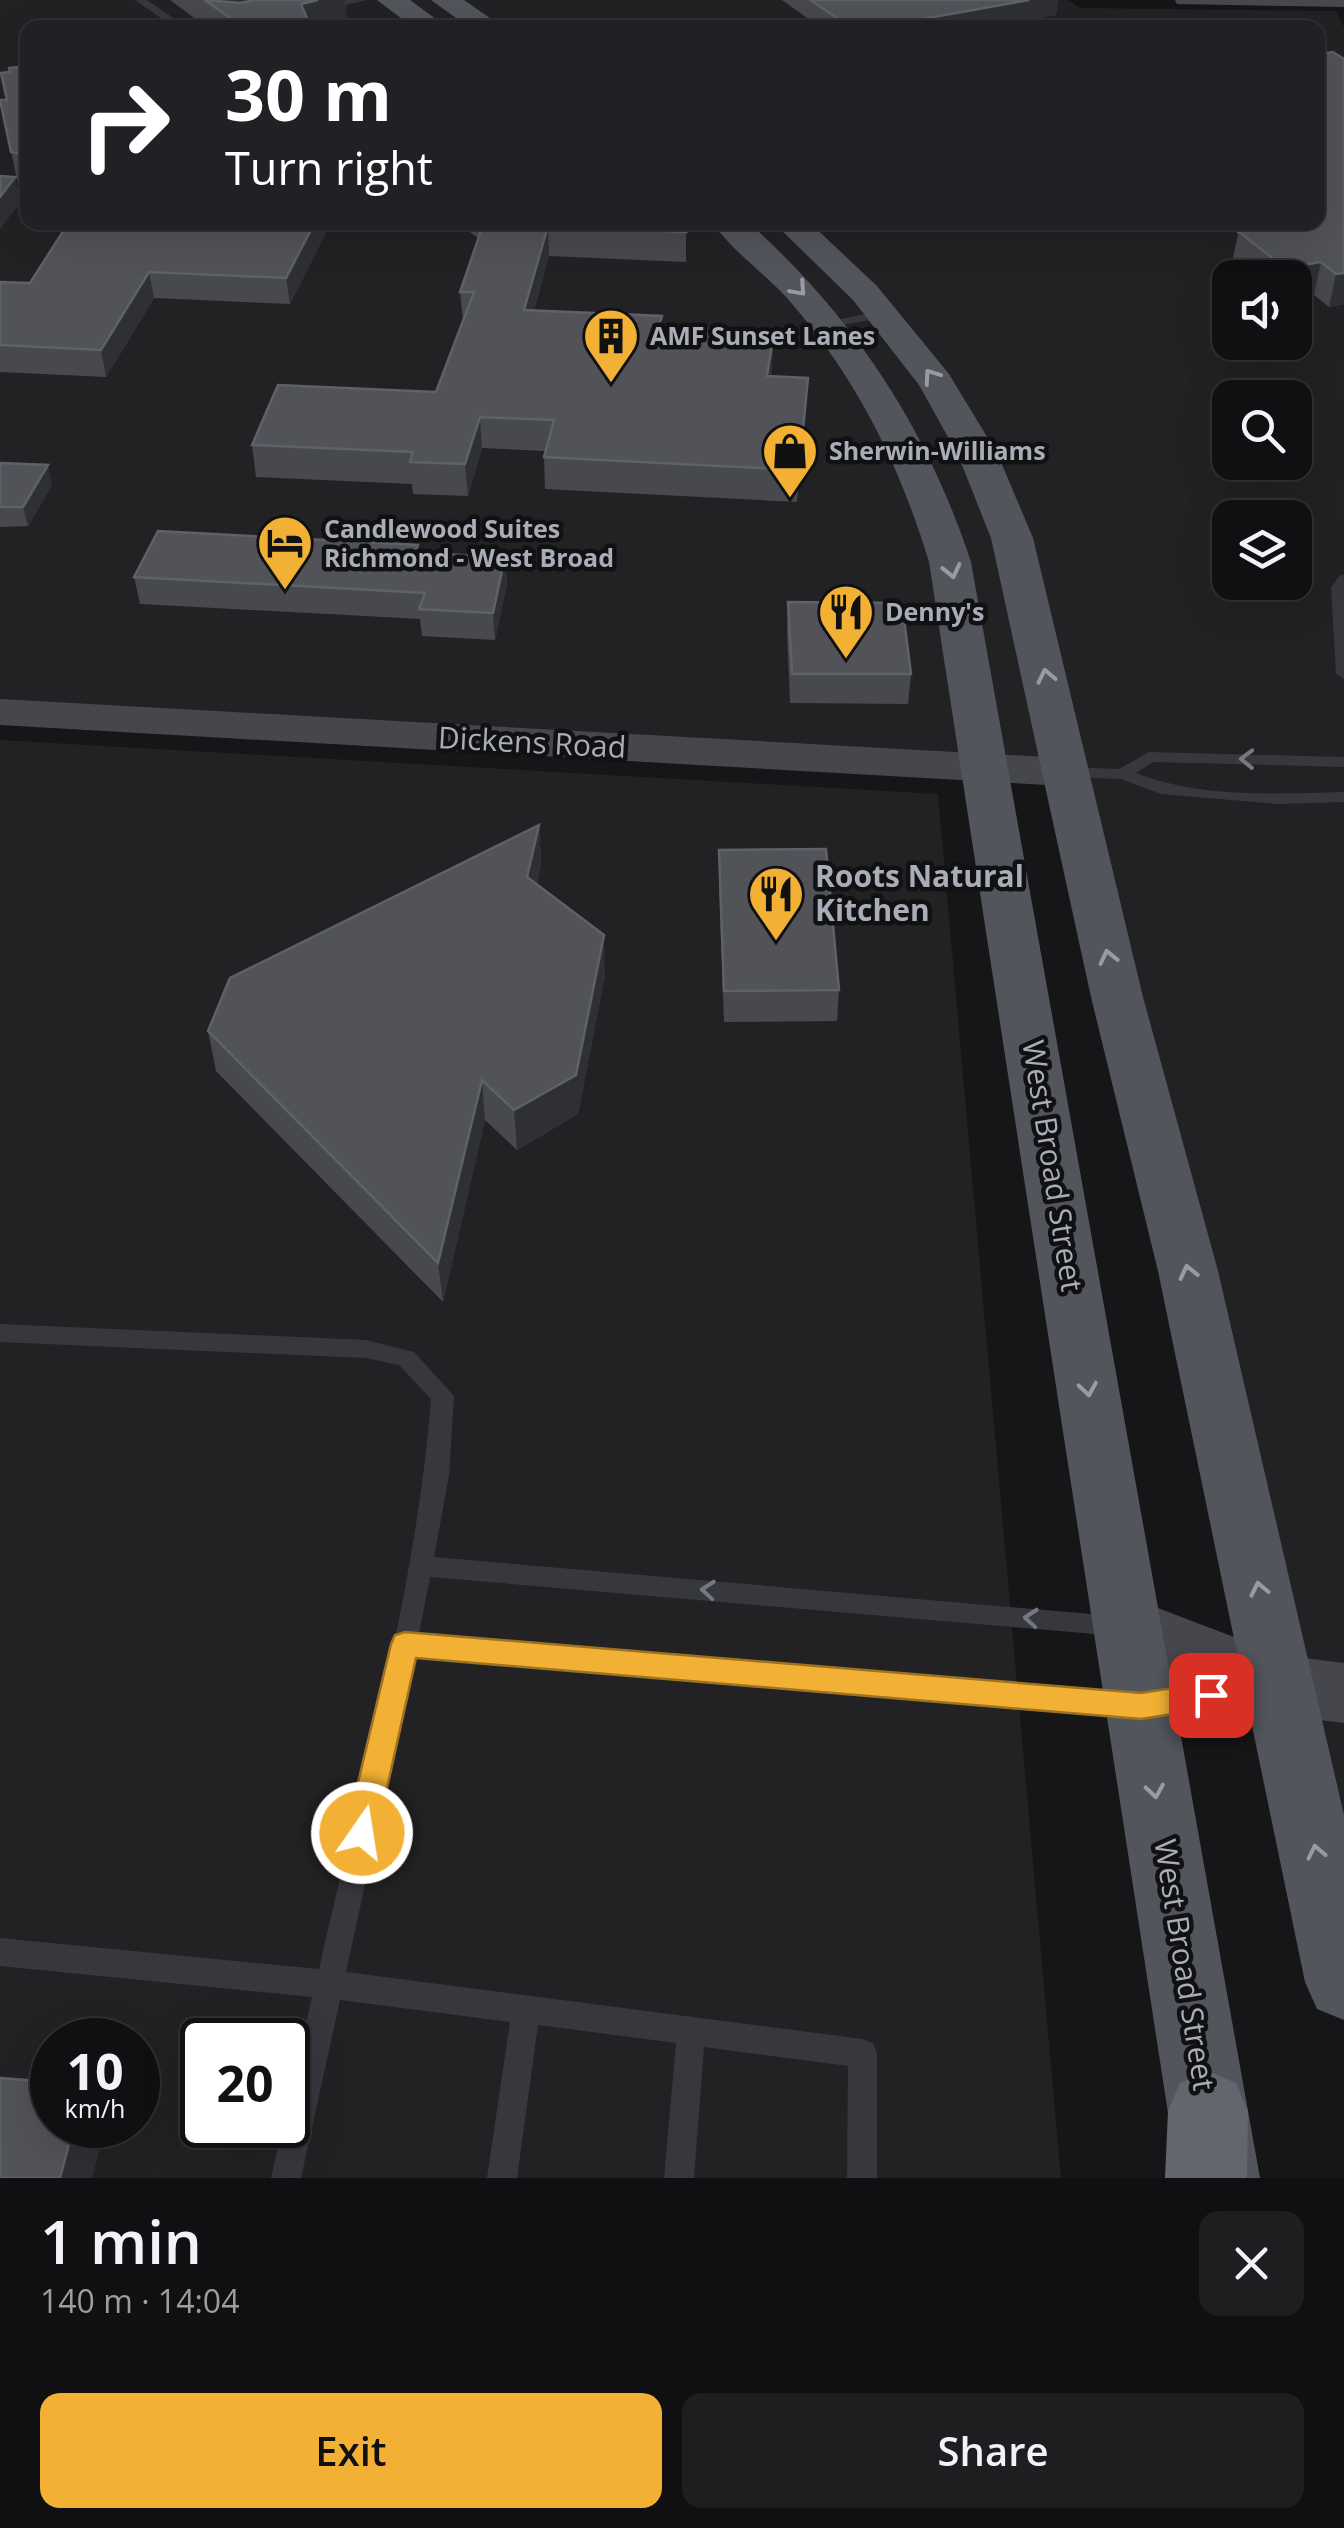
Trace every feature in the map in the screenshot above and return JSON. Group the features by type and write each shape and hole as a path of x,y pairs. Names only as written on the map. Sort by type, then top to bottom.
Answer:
{"main road":[{"path":"391,0 422,20"},
{"path":"445,0 477,20"},
{"name":"West Broad Street","path":"736,230 829,323 893,417 938,519 957,594 1128,1626 1211,2156"},
{"path":"797,230 884,314 950,404 1002,509 1029,601 1065,772 1188,1271 1312,1689 1344,1982"},
{"name":"Dickens Road","path":"0,712 1065,772"},
{"path":"1128,1626 1312,1689"},
{"path":"1141,1706 1312,1689"}],"lane":[{"path":"140,0 171,20"},
{"path":"302,12 362,0"},
{"path":"336,5 348,12"},
{"path":"829,323 884,314"},
{"path":"1344,579 1339,588 1344,674"},
{"path":"1123,774 1150,757 1344,762"},
{"path":"1065,772 1123,774 1162,790 1277,799 1344,798"},
{"path":"0,1333 366,1349 406,1358 443,1396 437,1476 405,1644 286,2178"},
{"path":"419,1566 1128,1626"},
{"path":"405,1644 1141,1706"},
{"path":"0,1952 327,1984 863,2053 862,2178"},
{"path":"502,2178 526,2010"},
{"path":"679,2178 691,2030"}],"shaded area":[{"path":"0,0 1068,0 1080,8 1336,11 1344,27 1344,1983 1065,762 0,705"},
{"path":"0,740 938,794 1061,2178 0,2178"}],"building":[{"path":"205,0 318,0 301,4 308,20 233,20"},
{"path":"811,0 1029,0 917,20 840,20"},
{"path":"1333,52 1344,59 1344,273 1336,274 1321,262 1312,264 1312,260 1275,260 1238,231 1325,230 1325,53"},
{"path":"20,67 20,154 11,152 0,100 7,100 1,73 10,72 9,68"},
{"path":"0,176 15,177 0,197"},
{"path":"64,230 311,230 286,278 149,272 101,350 0,345 0,282 30,283"},
{"path":"481,230 547,230 524,310 662,316 659,326 774,332 767,376 808,378 799,470 544,457 554,420 480,417 465,464 410,462 413,452 252,445 278,385 436,392 474,292 460,292"},
{"path":"0,463 48,465 23,507 0,507"},
{"path":"158,531 418,545 415,553 505,557 493,613 419,609 425,593 134,577"},
{"path":"788,602 902,603 911,674 792,674"},
{"path":"539,825 527,877 604,935 576,1075 514,1110 482,1080 438,1263 208,1031 230,978"},
{"path":"826,849 839,990 724,991 719,850"},
{"path":"0,2078 30,2080 30,2148 68,2148 60,2178 0,2178"}],"place":[{"name":"AMF Sunset Lanes","path":"611,385"},
{"name":"Sherwin-Williams","path":"790,500"},
{"name":"Candlewood Suites Richmond - West Broad","path":"285,592"},
{"name":"Denny's","path":"846,661"},
{"name":"Roots Natural Kitchen","path":"776,943"}],"route":[{"path":"362,1833 405,1644 1141,1706 1211,1695"}]}
